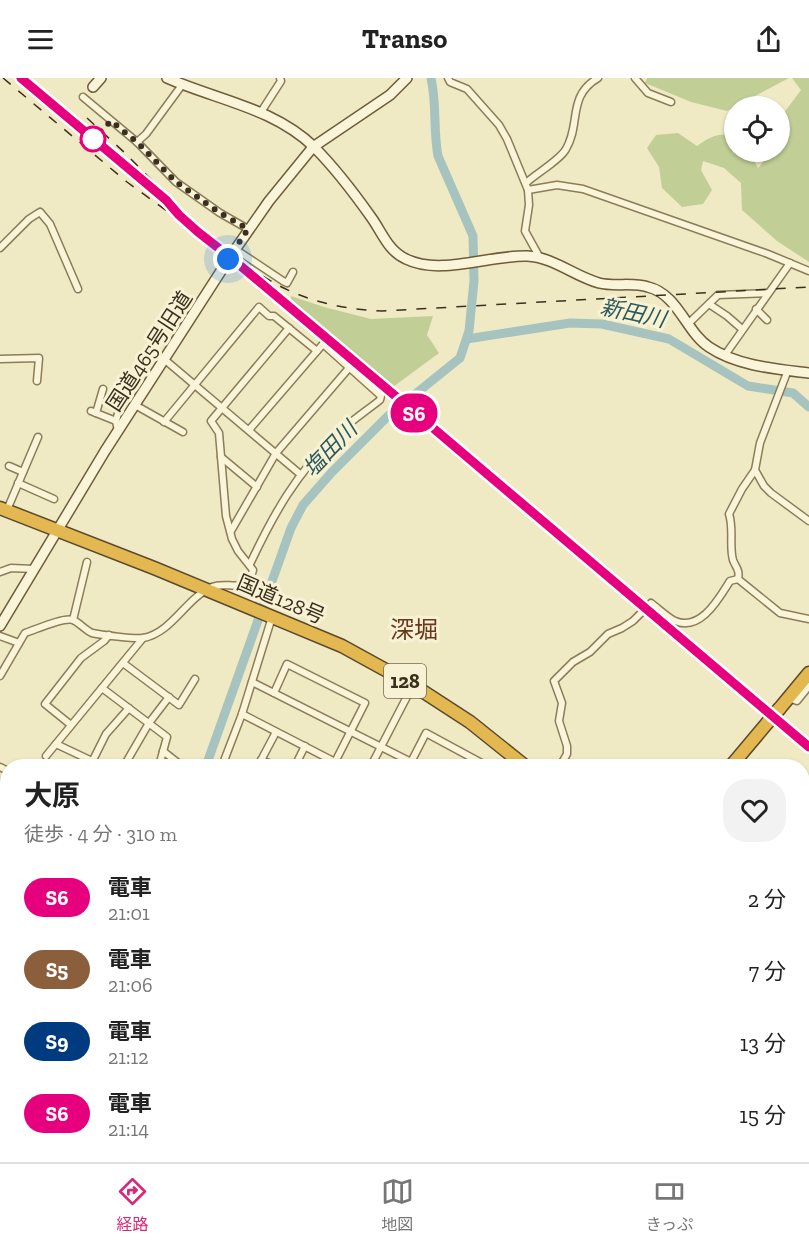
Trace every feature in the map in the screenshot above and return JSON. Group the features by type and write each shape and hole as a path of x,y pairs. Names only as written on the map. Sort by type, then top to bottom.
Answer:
{"highway":[{"name":"国道128号","path":"3,509 342,646 413,685 470,722 516,759"},
{"path":"737,759 809,673"}],"street":[{"path":"93,87 101,78"},
{"path":"167,78 261,112 292,129 314,147 355,195 389,245 400,255 424,265 527,256 540,258 599,283 647,286 656,290 672,304 708,347 747,363 809,373"},
{"path":"261,112 281,81 280,78"},
{"name":"国道465号旧道","path":"0,626 118,431 248,229 314,147 390,95 407,78"},
{"path":"448,78 450,82 467,89 499,125 507,139 527,187 529,205 525,231 540,258"},
{"path":"527,187 542,169 557,160 565,151 574,126 579,97 585,88 598,78"},
{"path":"635,78 648,93 671,102"},
{"path":"137,142 146,134 182,85"},
{"path":"83,97 137,142 176,182 220,213 248,229"},
{"path":"527,187 557,186 583,189 768,254 809,271"},
{"path":"0,248 29,219 40,212 50,224 78,289"},
{"path":"235,249 287,283 293,272"},
{"path":"725,355 790,264"},
{"path":"688,324 718,295 768,293"},
{"path":"709,304 742,329"},
{"path":"164,422 259,308 269,316 274,316 317,351"},
{"path":"756,309 767,320"},
{"path":"46,756 143,638 161,629 178,616 192,599 206,590 220,584 233,586 245,583 252,576 253,570 238,551 226,516 219,433 211,421 289,328"},
{"path":"249,430 323,344 381,396 380,400 337,434 300,474 275,512 250,564"},
{"path":"0,359 39,358 37,381"},
{"path":"164,359 300,474"},
{"path":"231,531 276,453 349,368"},
{"path":"738,579 738,568 733,559 732,523 729,514 755,470 760,443 788,370"},
{"path":"118,431 116,421 125,387"},
{"path":"103,394 93,412 116,421"},
{"path":"135,405 183,432"},
{"path":"3,509 18,483 38,437"},
{"path":"221,457 257,487"},
{"path":"9,465 23,472"},
{"path":"755,470 758,478 771,493 809,521"},
{"path":"18,483 54,499"},
{"path":"73,620 87,562"},
{"path":"0,572 11,568 34,568"},
{"path":"738,579 780,614 809,619"},
{"path":"564,759 567,746 559,721 562,703 554,681 573,662 590,652 600,640 633,621 651,603 674,620 689,622 706,614 716,605 730,581 738,579"},
{"path":"225,759 242,714 272,617"},
{"path":"0,675 25,633 58,621 73,620 93,633 143,638"},
{"path":"71,725 45,704 81,658 109,635"},
{"path":"0,636 19,643"},
{"path":"123,663 179,705 195,679"},
{"path":"274,693 287,664 365,703 336,759"},
{"path":"252,682 401,759"},
{"path":"375,759 413,685"},
{"path":"794,700 797,701 809,686"},
{"path":"102,688 167,737 161,759"},
{"path":"128,759 149,723 169,698"},
{"path":"94,759 106,734 129,708"},
{"path":"242,714 326,759"},
{"path":"262,759 276,732"},
{"path":"413,759 426,733 474,759"},
{"path":"56,744 82,759"},
{"path":"298,759 305,746"},
{"path":"163,751 173,759"}],"green space":[{"path":"647,78 789,78 755,96 724,96 724,110 691,102 645,83"},
{"path":"792,78 809,78 809,262 777,241 742,210 741,183 724,168 703,161 701,170 712,190 703,204 682,207 662,188 659,167 647,148 656,135 678,133 697,146 715,136 724,135 724,162 755,162 758,168 763,162 790,162 790,105 801,90"},
{"path":"291,296 371,319 433,316 427,335 439,353 393,387 383,383 291,301"}],"waterway":[{"name":"塩田川","path":"208,759 291,528 303,505 332,472 388,416 460,358 469,331 474,281 473,236 438,156 431,78"},
{"name":"新田川","path":"467,339 570,323 602,324 669,339 748,386 793,393 809,407"}],"railway":[{"path":"3,78 127,182 230,257 809,747"},
{"path":"21,78 142,180"},
{"path":"87,118 194,223"},
{"path":"263,276 291,291 320,302 382,311 809,287"}],"train":[{"name":"S6","path":"21,78 166,200 198,232 393,394 809,747"}],"district":[{"name":"深堀","path":"414,629"}],"route":[{"path":"93,139 111,121 137,142 176,182 201,201 248,229 228,259"}]}
